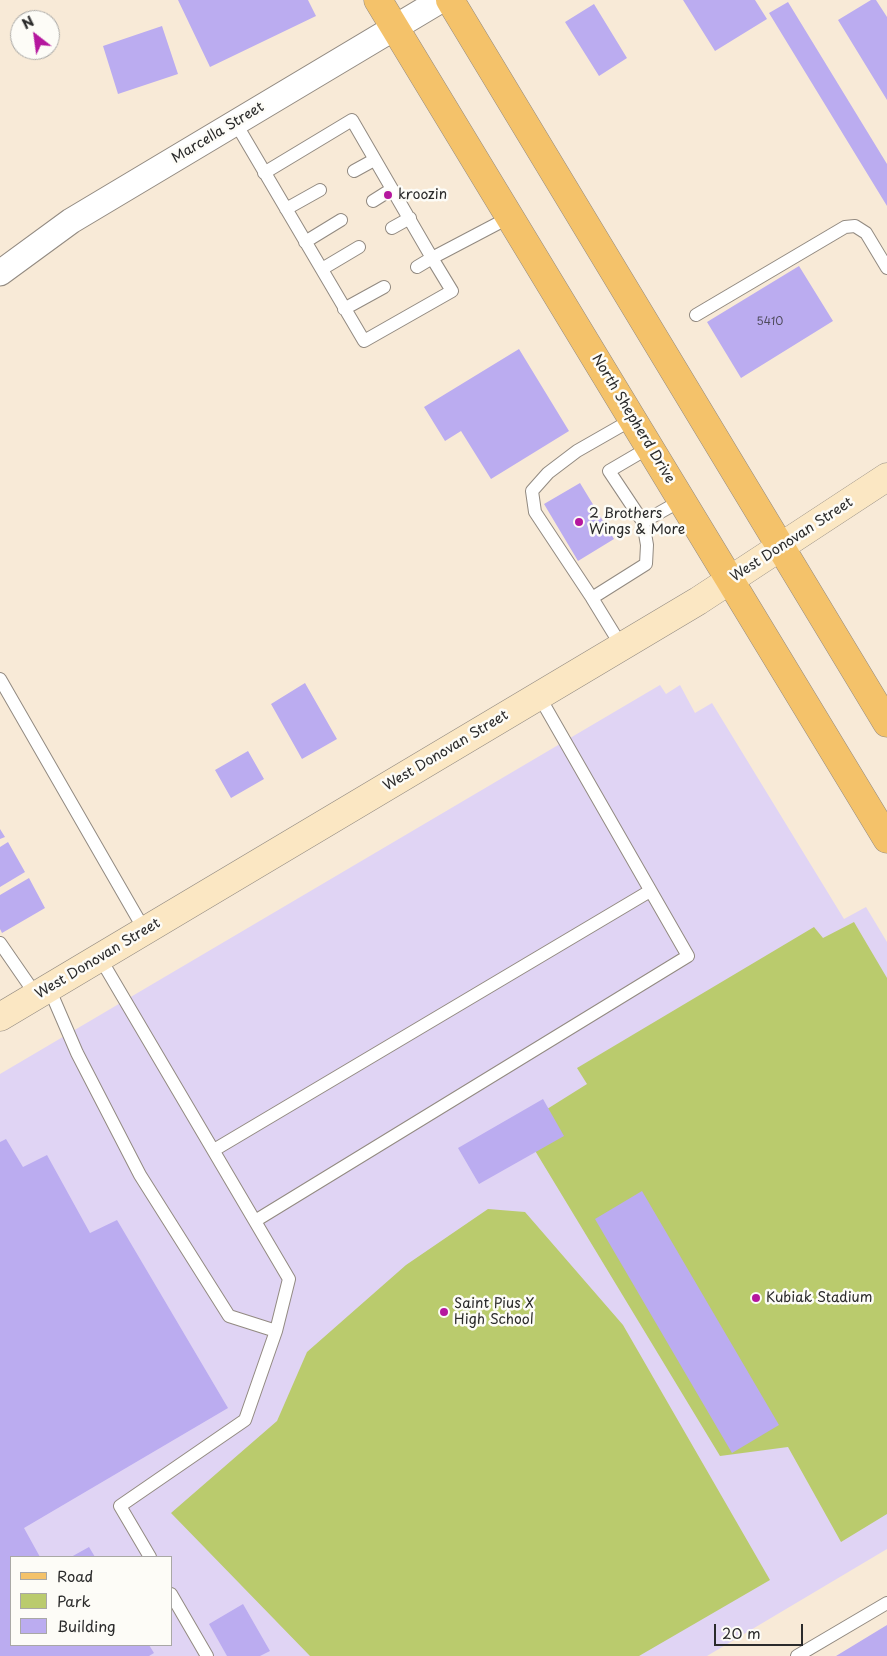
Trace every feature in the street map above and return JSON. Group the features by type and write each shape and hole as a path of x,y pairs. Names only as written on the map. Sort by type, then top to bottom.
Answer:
{"main road":[{"name":"North Shepherd Drive","path":"378,0 887,839"},
{"path":"450,0 887,723"}],"street":[{"name":"Marcella Street","path":"0,274 71,221 441,0"},
{"name":"West Donovan Street","path":"0,1017 622,647 781,548 887,477"}],"lane":[{"path":"234,122 264,174 322,269 344,309 364,341 452,291 352,120 264,174"},
{"path":"354,171 374,160"},
{"path":"286,209 320,190"},
{"path":"373,201 392,190"},
{"path":"417,267 510,217"},
{"path":"392,228 410,218"},
{"path":"306,242 341,220"},
{"path":"696,315 845,227 855,226 866,233 887,268"},
{"path":"322,269 359,247"},
{"path":"344,309 384,287"},
{"path":"622,647 535,512 532,490 548,473 577,451 633,419"},
{"path":"592,598 646,564 647,545 643,522 609,471 650,447"},
{"path":"643,522 682,500"},
{"path":"0,679 145,931"},
{"path":"255,1221 688,956 539,696"},
{"path":"214,1150 650,891"},
{"path":"0,943 42,992 77,1054 140,1175 229,1316 276,1330"},
{"path":"100,958 289,1279 276,1330 245,1420 120,1506 149,1556"},
{"path":"172,1596 207,1656"},
{"path":"797,1656 887,1603"}],"shaded area":[{"name":"Saint Pius X High School","path":"660,685 666,694 680,685 695,713 712,703 844,919 866,907 887,942 887,1549 707,1656 0,1656 0,1074"}],"green space":[{"name":"Kubiak Stadium","path":"854,922 887,978 887,1514 841,1542 788,1447 720,1456 534,1149 544,1111 587,1084 577,1068 814,927 823,938"},
{"path":"488,1209 525,1212 623,1325 770,1580 639,1656 310,1656 171,1513 277,1421 307,1352 406,1265"}],"building":[{"path":"178,0 308,0 316,16 210,67"},
{"path":"683,0 755,0 767,19 715,51"},
{"path":"871,0 876,0 887,17 887,100 838,20"},
{"path":"788,2 887,164 887,206 769,13"},
{"path":"594,4 627,58 599,76 565,22"},
{"path":"162,26 178,74 118,94 103,46"},
{"path":"799,266 833,321 741,378 707,322"},
{"path":"519,349 569,431 491,479 461,431 445,441 424,407"},
{"name":"2 Brothers Wings & More","path":"580,483 614,539 578,561 544,504"},
{"path":"305,683 337,739 302,759 271,704"},
{"path":"248,751 264,779 231,798 215,770"},
{"path":"0,829 5,837 0,839"},
{"path":"8,842 25,872 0,887 0,847"},
{"path":"29,878 45,908 2,933 0,929 0,895"},
{"path":"543,1099 564,1136 479,1184 458,1148"},
{"path":"6,1139 23,1167 47,1155 90,1233 117,1220 228,1408 24,1528 39,1556 10,1556 10,1646 150,1646 154,1653 149,1656 0,1656 0,1142"},
{"path":"642,1191 779,1425 732,1453 595,1219"},
{"path":"89,1547 94,1556 73,1556"},
{"path":"243,1604 270,1651 260,1656 227,1656 209,1624"},
{"path":"887,1625 887,1656 836,1656"}],"place":[{"name":"kroozin","path":"388,195"},
{"name":"2 Brothers Wings & More","path":"579,522"},
{"name":"Kubiak Stadium","path":"756,1298"},
{"name":"Saint Pius X High School","path":"444,1312"}]}
